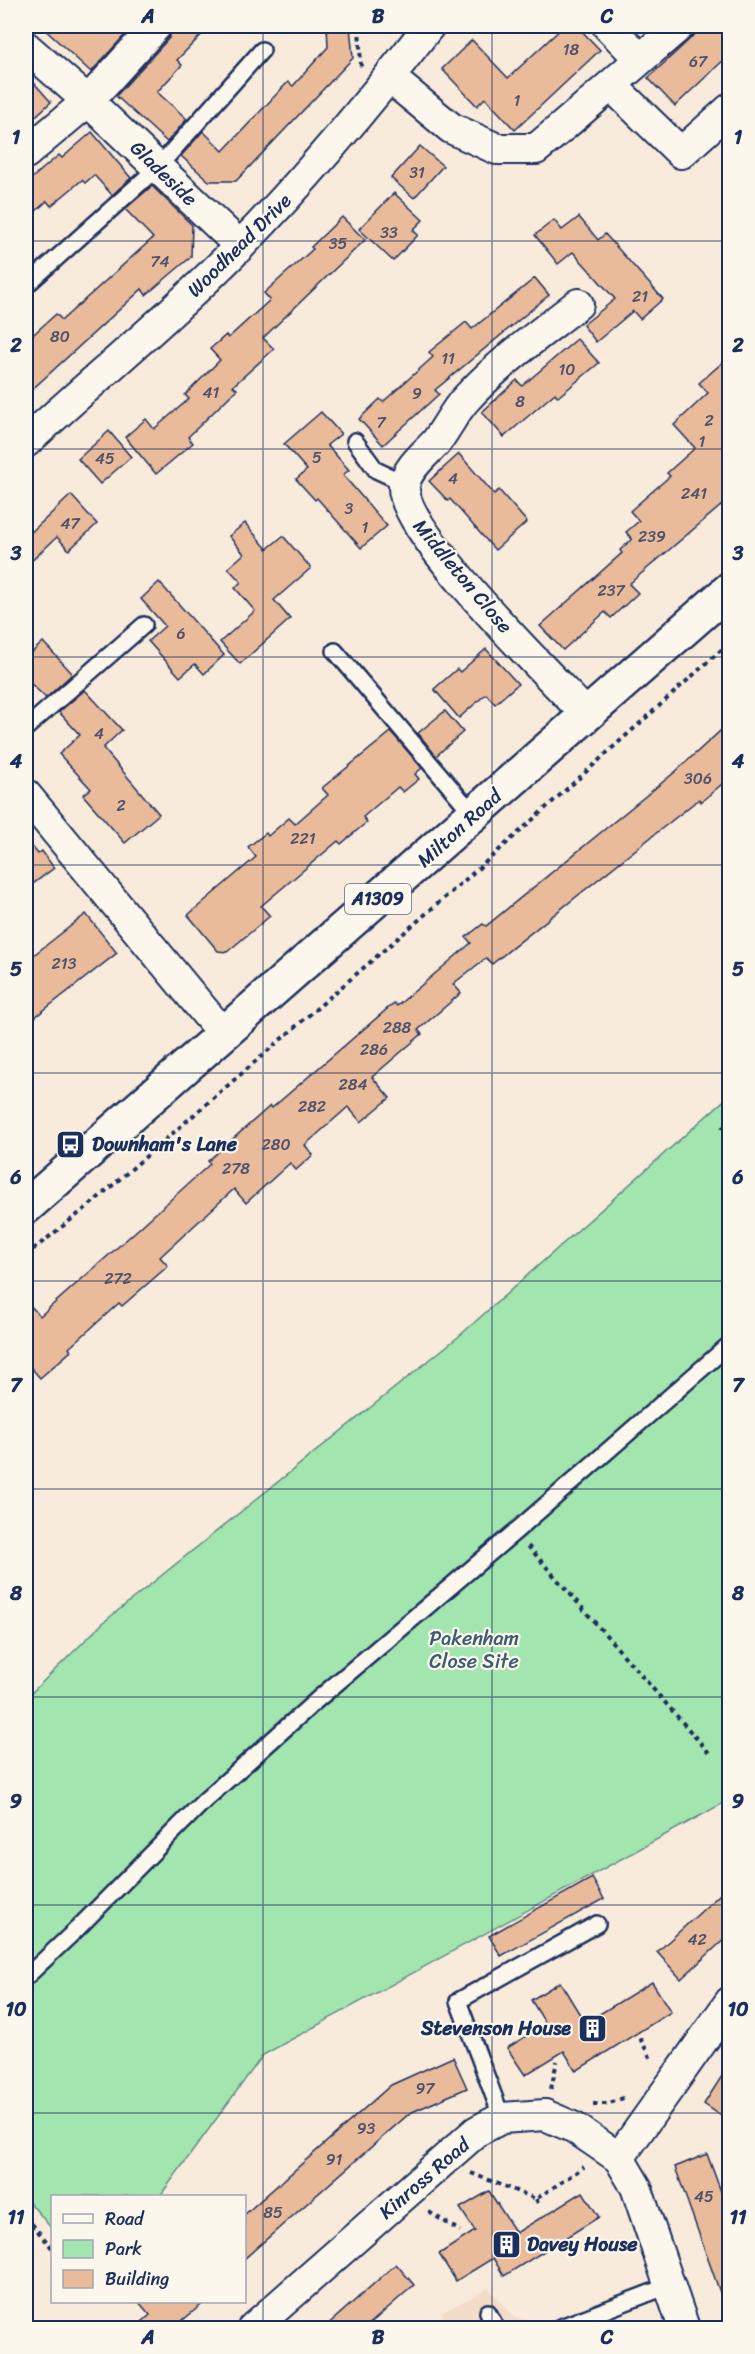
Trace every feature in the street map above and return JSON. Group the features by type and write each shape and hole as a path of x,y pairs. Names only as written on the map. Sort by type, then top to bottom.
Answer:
{"main road":[{"name":"Milton Road","path":"26,1207 729,589"}],"street":[{"path":"26,153 88,101 156,26"},
{"name":"Woodhead Drive","path":"26,442 155,328 240,246 308,175 429,26"},
{"path":"608,26 639,58"},
{"path":"389,77 451,128 496,149 536,149 612,86 639,58 679,26"},
{"name":"Gladeside","path":"26,46 88,101 240,246"},
{"path":"612,86 681,153 729,109"},
{"path":"404,483 416,463 437,440 464,401 517,352 578,304"},
{"name":"Middleton Close","path":"404,483 405,497 412,514 437,551 586,714"},
{"path":"26,795 224,1035"},
{"path":"684,2328 636,2187 619,2158 729,2002"},
{"name":"Kinross Road","path":"253,2328 477,2131 502,2118 545,2115 575,2128 619,2158"}],"lane":[{"path":"30,282 158,167 262,50"},
{"path":"355,441 376,470 404,483"},
{"path":"26,728 144,625"},
{"path":"335,651 474,815"},
{"path":"26,1977 213,1793 318,1699 516,1532 729,1344"},
{"path":"502,2118 458,2001 597,1924"},
{"path":"558,2328 668,2286"},
{"path":"489,2312 496,2328"}],"path":[{"path":"26,1255 92,1204 479,868 729,642"},
{"path":"722,1126 729,1136"},
{"path":"516,1532 711,1755"},
{"path":"640,2038 655,2067"},
{"path":"550,2093 557,2061"},
{"path":"584,2101 607,2104 634,2094"},
{"path":"536,2199 588,2164 580,2159"},
{"path":"476,2166 468,2171 536,2199 540,2207"},
{"path":"423,2208 460,2231"},
{"path":"26,2217 51,2247"}],"shaded area":[{"path":"489,2288 515,2318 538,2321 543,2328 448,2328 441,2313"}],"green space":[{"name":"Pakenham Close Site","path":"729,1096 729,1800 263,2055 161,2195 51,2195 51,2228 26,2198 26,1698 105,1621 458,1337"}],"building":[{"path":"41,26 133,26 91,72"},
{"path":"173,26 210,26 177,60 182,65 157,92 187,119 167,142 116,96 169,38"},
{"path":"327,26 350,26 353,58 236,181 209,181 181,156 203,131 223,151 288,82 293,86 328,47"},
{"path":"564,26 577,26 600,50 515,130 485,98 477,106 442,69 472,40 508,78"},
{"path":"704,26 729,26 729,55 675,106 648,78"},
{"path":"26,74 51,102 26,125"},
{"path":"92,132 131,178 112,195 94,175 85,183 82,180 51,206 47,201 26,220 26,183 59,155 62,158"},
{"path":"420,146 443,166 414,198 391,178"},
{"path":"152,186 192,225 191,257 146,295 142,289 26,395 26,341 56,314 62,320 153,238 125,209"},
{"path":"394,193 423,220 413,230 418,235 393,261 359,229"},
{"path":"342,217 365,240 263,338 274,349 233,386 237,389 188,437 193,443 156,474 125,437 146,419 154,429 189,399 185,395 220,360 210,349 226,335 228,338 270,300 264,293 313,249 311,247"},
{"path":"579,217 598,240 605,234 663,299 640,319 633,311 596,342 583,325 615,299 573,252 558,264 535,235 554,220 562,230"},
{"path":"535,278 549,295 435,390 439,394 383,445 359,419 380,399 383,402 433,357 429,352 466,322 472,329"},
{"path":"577,339 599,363 558,397 555,393 504,437 482,412 517,380 522,386"},
{"path":"729,357 729,499 629,584 638,593 611,618 605,612 563,650 540,626 622,553 620,550 632,539 626,532 639,521 630,511 670,476 667,473 695,448 674,425 708,393 699,383"},
{"path":"321,412 341,434 327,445 349,470 343,475 387,526 361,548 317,498 315,500 296,479 307,470 284,444"},
{"path":"109,431 131,457 100,484 78,459"},
{"path":"459,454 494,494 499,490 527,522 495,550 450,499 448,501 429,481"},
{"path":"71,495 97,524 69,550 57,537 26,566 26,537"},
{"path":"245,523 267,549 283,536 311,568 274,600 290,619 240,664 220,642 255,611 235,588 241,582 228,568 244,554 229,536"},
{"path":"159,582 224,655 204,674 195,664 180,677 148,641 165,626 141,599"},
{"path":"43,642 71,672 71,675 46,698 26,679 26,658"},
{"path":"486,649 518,684 495,704 486,694 459,718 434,689 457,669 460,672"},
{"path":"85,690 122,730 103,748 159,814 125,843 83,795 91,789 59,754 80,735 59,712"},
{"path":"445,711 463,732 436,756 418,733"},
{"path":"729,723 729,778 701,802 699,799 492,964 486,958 453,984 461,993 418,1030 422,1034 372,1077 390,1098 361,1122 348,1107 305,1145 313,1155 296,1170 290,1163 246,1203 234,1189 160,1257 168,1266 122,1306 119,1303 40,1378 26,1362 26,1301 40,1316 210,1164 208,1161 270,1106 272,1108 394,1003 397,1006 471,943 466,937 483,924 486,926 675,772"},
{"path":"391,732 422,768 415,774 419,779 403,792 398,787 363,817 367,822 341,844 338,841 261,906 270,916 227,952 218,951 188,915 256,857 248,847 266,833 268,836 289,818 295,824 328,795 322,788"},
{"path":"26,839 38,854 42,851 54,868 26,889"},
{"path":"86,914 117,953 26,1024 26,961"},
{"path":"592,1878 604,1899 501,1956 489,1936"},
{"path":"729,1886 729,1935 681,1979 657,1952"},
{"name":"Stevenson House","path":"560,1982 585,2023 652,1982 671,2012 576,2071 564,2051 525,2075 507,2048 546,2024 531,2000"},
{"path":"453,2057 467,2088 410,2113 246,2257 246,2213 391,2085"},
{"path":"729,2065 729,2121 704,2104"},
{"path":"707,2154 729,2213 729,2312 727,2312 675,2167"},
{"name":"Davey House","path":"489,2191 516,2233 583,2192 599,2217 504,2276 493,2258 456,2281 439,2254 475,2231 460,2208"},
{"path":"396,2264 414,2285 365,2328 324,2328"},
{"path":"140,2303 204,2303 173,2328 135,2328 150,2315"}],"place":[{"name":"Downham's Lane","path":"71,1144"},
{"name":"Stevenson House","path":"592,2028"},
{"name":"Davey House","path":"506,2244"}]}
